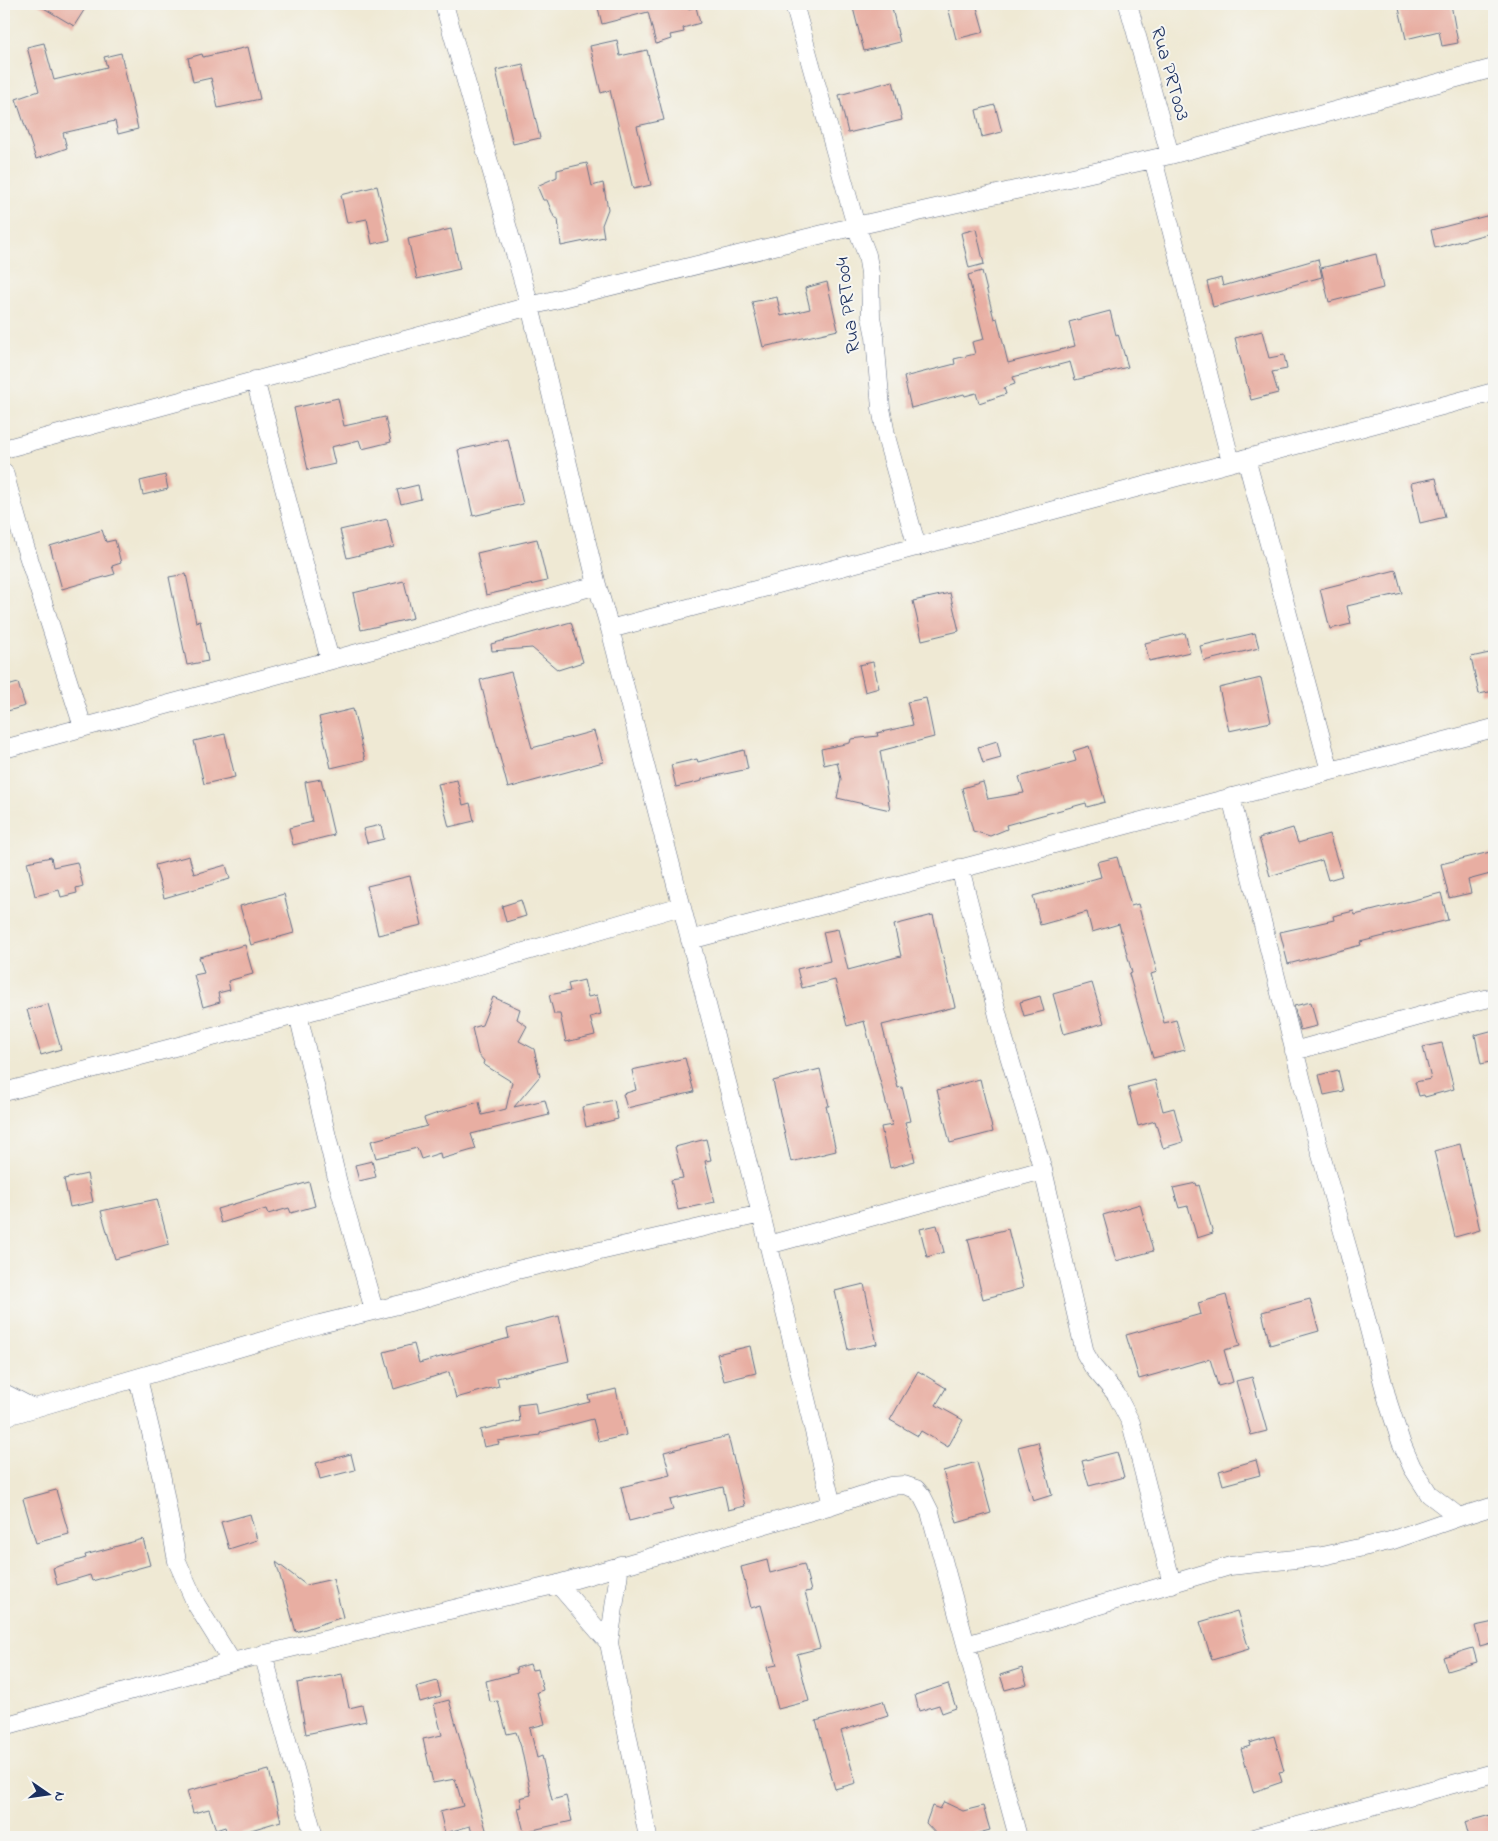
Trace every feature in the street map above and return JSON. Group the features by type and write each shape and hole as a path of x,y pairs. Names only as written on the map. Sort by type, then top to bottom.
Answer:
{"street":[{"path":"444,4 530,306 597,585 761,1214 832,1505"},
{"name":"Rua PRT004","path":"794,4 856,226 867,255 870,272 871,310 876,347 880,408 887,440 917,546"},
{"name":"Rua PRT003","path":"1128,4 1162,157 1238,460 1330,771"},
{"path":"4,450 530,306 856,226 1162,157 1494,68"},
{"path":"255,380 330,660"},
{"path":"610,629 1494,392"},
{"path":"4,472 7,493 83,727"},
{"path":"4,749 597,585"},
{"path":"690,940 1494,728"},
{"path":"1231,797 1317,1141 1388,1402 1401,1442 1412,1467 1429,1494 1459,1516"},
{"path":"960,868 1004,1039 1043,1170 1085,1354 1093,1367 1116,1394 1131,1422 1172,1584"},
{"path":"4,1092 425,981 681,906"},
{"path":"1294,1051 1494,997"},
{"path":"298,1014 338,1183 374,1310"},
{"path":"768,1245 1043,1170"},
{"path":"4,1417 31,1407 138,1378 320,1324 418,1300 517,1270 761,1214"},
{"path":"138,1378 162,1479 177,1561 196,1604 232,1662"},
{"path":"4,1394 31,1407"},
{"path":"4,1726 263,1654 558,1584 832,1505 890,1486 904,1485 916,1490 922,1496 930,1512 1018,1837"},
{"path":"1428,1528 1429,1494"},
{"path":"966,1645 1230,1566 1323,1556 1342,1552 1390,1541 1459,1516 1494,1506"},
{"path":"620,1565 609,1643 648,1837"},
{"path":"558,1584 609,1643"},
{"path":"263,1654 314,1837"},
{"path":"1257,1837 1494,1772"}],"building":[{"path":"37,4 88,4 74,26"},
{"path":"597,4 687,4 688,9 696,7 700,23 683,28 684,32 670,35 671,39 656,44 648,12 602,24"},
{"path":"852,4 891,4 900,42 864,51"},
{"path":"959,4 976,4 984,32 956,39 948,7"},
{"path":"1398,4 1451,4 1458,43 1442,46 1439,31 1406,39"},
{"path":"617,40 620,56 647,50 664,120 637,126 651,185 633,189 610,90 601,93 590,46"},
{"path":"44,43 54,80 107,67 104,57 121,53 138,129 118,134 115,121 63,133 67,148 36,159 16,99 39,91 27,47"},
{"path":"248,47 260,99 218,108 211,78 193,82 188,58 202,54 203,57"},
{"path":"523,64 540,138 513,144 496,70"},
{"path":"893,81 902,120 848,133 839,95"},
{"path":"995,105 1002,132 982,137 976,110"},
{"path":"587,163 592,186 603,183 608,209 602,225 604,237 561,246 558,219 554,217 547,200 543,200 537,186 557,177 557,170"},
{"path":"377,186 390,240 372,244 367,219 347,223 341,195"},
{"path":"1494,214 1494,232 1435,248 1431,230"},
{"path":"451,229 460,269 417,279 408,239"},
{"path":"976,229 984,264 969,268 961,233"},
{"path":"1376,254 1383,288 1329,302 1321,268"},
{"path":"1318,259 1322,277 1213,307 1207,282 1221,278 1223,286"},
{"path":"982,271 994,319 997,318 1008,363 1075,346 1069,322 1110,311 1116,335 1118,334 1128,367 1075,380 1070,362 1013,377 1015,384 1004,388 1006,394 979,403 976,393 965,396 964,394 911,408 904,377 955,364 954,359 975,354 972,342 984,339 968,275"},
{"path":"827,282 838,330 763,347 752,302 777,297 781,316 810,309 805,288"},
{"path":"1262,331 1269,358 1284,355 1287,369 1272,372 1278,393 1251,400 1235,338"},
{"path":"338,398 344,426 385,417 391,442 362,449 359,440 331,447 335,464 308,470 294,408"},
{"path":"508,439 523,504 473,516 458,450"},
{"path":"165,475 168,489 143,495 140,481"},
{"path":"1436,478 1445,517 1420,523 1411,483"},
{"path":"418,485 421,499 401,504 397,490"},
{"path":"387,519 394,547 347,558 340,530"},
{"path":"102,530 106,542 115,540 121,563 112,566 115,574 62,589 50,546"},
{"path":"537,539 547,581 486,595 477,553"},
{"path":"1396,570 1402,593 1347,606 1351,624 1330,629 1320,589"},
{"path":"186,574 196,622 200,621 208,661 187,665 169,577"},
{"path":"404,581 413,618 361,630 353,593"},
{"path":"950,593 959,631 922,640 913,601"},
{"path":"571,622 583,662 558,670 532,648 492,651 491,644"},
{"path":"1185,633 1190,652 1149,661 1145,643"},
{"path":"1255,633 1259,648 1204,661 1200,646"},
{"path":"1494,652 1494,691 1479,694 1471,657"},
{"path":"873,662 879,688 865,692 859,665"},
{"path":"511,672 532,748 594,731 603,762 508,788 480,680"},
{"path":"1261,678 1271,722 1229,731 1219,688"},
{"path":"18,683 25,706 4,712 4,687"},
{"path":"926,698 934,737 880,751 890,810 837,798 841,779 837,762 824,765 821,749 850,743 851,739 878,736 877,733 913,725 907,702"},
{"path":"353,709 365,760 331,768 319,717"},
{"path":"225,734 235,777 204,784 194,741"},
{"path":"997,741 1001,758 983,763 978,747"},
{"path":"1089,746 1105,802 1087,807 1086,803 1006,825 1007,829 990,836 973,831 962,788 983,782 988,799 1024,793 1019,777 1076,761 1073,751"},
{"path":"744,750 748,769 676,787 671,765 697,759 698,762"},
{"path":"321,779 334,835 293,845 289,828 312,822 305,782"},
{"path":"457,780 463,805 470,803 474,821 449,827 438,784"},
{"path":"381,825 384,839 367,843 363,829"},
{"path":"1293,828 1298,843 1329,834 1342,876 1328,880 1322,860 1270,876 1259,838"},
{"path":"1494,851 1494,873 1468,880 1471,893 1449,898 1441,864"},
{"path":"189,856 194,874 226,865 230,879 164,898 155,865"},
{"path":"51,857 53,867 77,862 83,886 76,888 77,893 61,897 59,890 35,896 27,862"},
{"path":"1117,857 1131,906 1138,904 1157,972 1151,974 1164,1023 1176,1020 1185,1050 1153,1058 1129,974 1132,973 1119,924 1092,932 1087,912 1040,925 1033,896 1101,877 1097,862"},
{"path":"410,876 422,925 378,935 367,886"},
{"path":"1441,893 1448,920 1360,942 1361,945 1288,964 1280,932 1334,920 1333,916 1354,911 1355,915"},
{"path":"284,894 294,933 251,945 240,906"},
{"path":"521,900 526,916 506,922 502,906"},
{"path":"933,915 955,1007 882,1025 898,1088 902,1087 910,1121 905,1122 915,1161 890,1168 881,1127 892,1125 864,1021 847,1026 835,980 802,988 797,969 830,961 823,932 838,929 848,970 901,956 894,925"},
{"path":"245,945 253,974 228,981 230,990 218,993 220,1002 203,1007 194,975 204,973 199,957"},
{"path":"584,980 588,997 597,995 601,1014 590,1017 595,1035 566,1042 560,1014 554,1014 549,995 570,991 568,984"},
{"path":"1092,983 1104,1023 1064,1034 1053,994"},
{"path":"1040,996 1044,1011 1024,1016 1020,1002"},
{"path":"493,997 520,1009 517,1019 527,1026 519,1041 534,1049 540,1076 514,1107 545,1100 549,1115 471,1134 476,1149 441,1159 440,1153 421,1159 417,1148 376,1158 371,1141 427,1126 424,1118 479,1102 482,1115 506,1109 512,1082 483,1064 484,1061 478,1054 472,1028 482,1025"},
{"path":"1311,1002 1317,1026 1300,1030 1294,1006"},
{"path":"48,1004 61,1049 41,1055 27,1010"},
{"path":"1494,1030 1494,1061 1481,1064 1475,1035"},
{"path":"1442,1043 1454,1089 1425,1097 1424,1095 1419,1096 1415,1082 1431,1079 1423,1047"},
{"path":"685,1058 694,1092 627,1108 623,1094 636,1090 632,1070"},
{"path":"820,1069 829,1106 826,1106 836,1151 791,1162 773,1081"},
{"path":"1338,1070 1343,1091 1324,1095 1319,1075"},
{"path":"980,1079 993,1132 950,1143 937,1090"},
{"path":"1155,1080 1163,1111 1174,1108 1183,1142 1163,1148 1155,1121 1138,1126 1128,1087"},
{"path":"614,1100 618,1119 586,1127 582,1107"},
{"path":"706,1139 711,1160 705,1161 715,1202 678,1210 671,1180 683,1178 675,1147"},
{"path":"1460,1144 1480,1230 1455,1237 1434,1151"},
{"path":"372,1161 376,1177 359,1181 355,1165"},
{"path":"87,1174 93,1202 70,1207 64,1179"},
{"path":"309,1182 315,1206 291,1213 289,1208 268,1214 266,1209 221,1223 217,1209"},
{"path":"1196,1183 1197,1186 1199,1185 1213,1233 1197,1238 1188,1206 1179,1208 1173,1188"},
{"path":"157,1199 169,1244 115,1259 101,1211"},
{"path":"1140,1204 1153,1251 1116,1261 1103,1215"},
{"path":"937,1225 944,1252 927,1257 920,1229"},
{"path":"1008,1229 1023,1288 983,1299 968,1239"},
{"path":"864,1284 877,1344 848,1350 835,1291"},
{"path":"1226,1295 1240,1346 1224,1350 1233,1382 1218,1386 1210,1359 1139,1379 1126,1335 1201,1314 1198,1303"},
{"path":"1310,1299 1319,1331 1270,1345 1262,1312"},
{"path":"559,1316 569,1361 497,1378 499,1386 456,1398 449,1372 394,1389 384,1352 414,1344 419,1363 509,1338 507,1329"},
{"path":"750,1346 756,1373 724,1381 717,1354"},
{"path":"918,1371 946,1388 936,1405 963,1420 948,1447 921,1431 918,1436 890,1420"},
{"path":"1252,1377 1267,1431 1251,1435 1236,1381"},
{"path":"616,1389 626,1435 599,1442 593,1419 540,1433 540,1435 498,1441 499,1444 484,1447 480,1430 520,1421 518,1405 535,1403 537,1415 590,1402 588,1396"},
{"path":"728,1436 745,1506 728,1510 723,1487 670,1500 673,1510 629,1521 621,1487 670,1475 664,1452"},
{"path":"1038,1442 1052,1495 1033,1501 1018,1447"},
{"path":"1117,1452 1124,1477 1089,1486 1082,1461"},
{"path":"351,1454 355,1470 320,1479 316,1463"},
{"path":"1256,1460 1260,1475 1223,1485 1219,1471"},
{"path":"977,1462 991,1513 957,1523 943,1471"},
{"path":"56,1490 69,1534 36,1543 23,1499"},
{"path":"250,1514 257,1540 229,1549 221,1522"},
{"path":"143,1539 150,1565 92,1581 90,1575 57,1585 53,1568 86,1558 85,1555"},
{"path":"767,1560 770,1573 804,1564 811,1591 805,1592 820,1648 797,1654 809,1701 778,1709 767,1667 777,1665 761,1605 751,1608 741,1567"},
{"path":"276,1562 306,1585 333,1579 343,1617 296,1632"},
{"path":"1237,1611 1249,1649 1212,1660 1200,1622"},
{"path":"1494,1622 1494,1642 1480,1646 1475,1626"},
{"path":"1473,1648 1477,1662 1447,1671 1443,1657"},
{"path":"530,1664 532,1670 538,1669 543,1690 537,1692 545,1724 530,1728 537,1758 542,1756 552,1800 566,1796 572,1821 524,1832 518,1808 522,1807 520,1798 531,1795 521,1747 516,1732 507,1734 498,1701 490,1702 486,1681 517,1673 516,1668"},
{"path":"1022,1668 1027,1684 1005,1690 1000,1675"},
{"path":"342,1674 349,1708 362,1705 366,1721 306,1734 297,1683"},
{"path":"437,1681 441,1696 420,1702 416,1687"},
{"path":"948,1684 956,1708 942,1713 939,1705 919,1711 915,1695"},
{"path":"449,1700 487,1833 473,1837 470,1826 445,1833 440,1812 463,1806 455,1779 433,1783 423,1739 442,1735 434,1704"},
{"path":"883,1701 888,1716 841,1731 856,1783 835,1789 816,1721"},
{"path":"1274,1736 1284,1771 1279,1772 1282,1782 1253,1792 1241,1749 1250,1746 1249,1743"},
{"path":"269,1770 281,1821 228,1837 225,1827 216,1830 209,1809 193,1813 187,1791"},
{"path":"944,1802 963,1811 983,1806 990,1830 964,1837 939,1837 926,1823 932,1806 940,1809"},
{"path":"1494,1814 1494,1837 1469,1837 1465,1822"}]}
